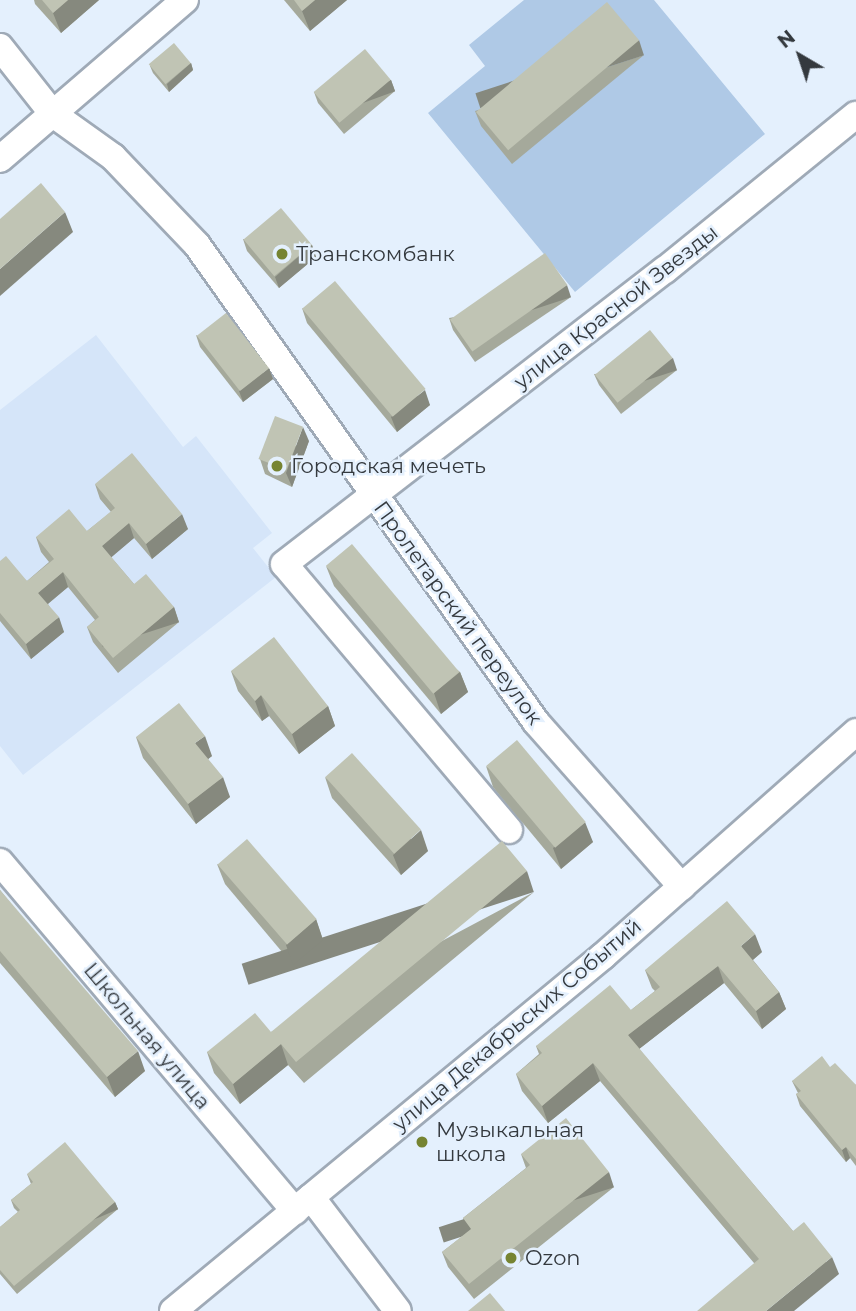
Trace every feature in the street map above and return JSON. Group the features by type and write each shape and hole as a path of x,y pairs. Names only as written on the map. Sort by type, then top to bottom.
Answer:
{"street":[{"path":"0,159 185,0"},
{"name":"Пролетарский переулок","path":"0,47 52,114 113,157 197,244 536,722 682,887"},
{"name":"улица Красной Звезды","path":"509,830 284,564 665,270 856,114"},
{"name":"улица Декабрьских Событий","path":"173,1311 682,887 856,732"},
{"name":"Школьная улица","path":"0,862 398,1311"}],"shaded area":[{"path":"524,0 654,0 765,134 575,292 428,113 485,66 469,45"},
{"path":"96,335 183,447 196,436 272,533 253,548 276,577 23,775 0,746 0,410"}],"building":[{"path":"42,0 68,0 53,13"},
{"path":"294,0 315,0 302,11"},
{"path":"607,2 639,40 508,150 476,112"},
{"path":"174,43 191,63 165,84 149,64"},
{"path":"365,49 391,80 339,123 314,92"},
{"path":"41,183 65,212 0,269 0,219"},
{"name":"Транскомбанк","path":"281,208 312,245 274,276 243,239"},
{"path":"545,253 567,285 472,351 450,320"},
{"path":"335,281 426,389 393,417 302,309"},
{"path":"226,313 269,368 240,391 197,336"},
{"path":"650,330 673,358 617,403 595,375"},
{"path":"275,416 303,427 287,470 259,459"},
{"path":"132,453 182,514 146,544 129,523 102,546 134,584 146,574 174,607 113,658 87,627 99,617 63,572 38,593 59,617 26,644 0,613 0,561 6,556 27,581 54,559 36,537 69,509 87,531 115,508 95,484"},
{"path":"352,544 459,672 433,694 326,566"},
{"path":"274,637 328,706 292,734 261,695 255,701 231,671"},
{"path":"179,703 205,736 195,743 223,777 188,804 136,737"},
{"path":"517,740 586,822 555,848 486,766"},
{"path":"352,753 421,830 394,854 325,777"},
{"path":"247,839 317,919 287,945 218,865"},
{"path":"502,841 527,871 296,1062 281,1044 233,1084 207,1052 255,1013 271,1032"},
{"path":"0,890 138,1051 107,1077 0,951"},
{"path":"727,901 755,934 741,946 779,992 756,1011 718,966 628,1035 793,1231 804,1222 832,1257 766,1311 697,1311 759,1259 593,1063 542,1106 516,1074 542,1053 536,1046 610,985 631,1010 660,987 645,970"},
{"path":"822,1056 830,1067 835,1063 856,1085 856,1159 846,1147 842,1150 796,1094 801,1091 792,1081"},
{"path":"566,1118 609,1172 469,1284 442,1252 471,1229 463,1218 530,1165 521,1154"},
{"path":"65,1142 115,1202 14,1286 0,1270 0,1227 20,1210 11,1200 33,1182 27,1174"},
{"path":"490,1293 505,1311 468,1311"}],"place":[{"name":"Транскомбанк","path":"282,254"},
{"name":"Городская мечеть","path":"277,466"},
{"name":"Музыкальная школа","path":"422,1142"},
{"name":"Ozon","path":"511,1258"}]}
